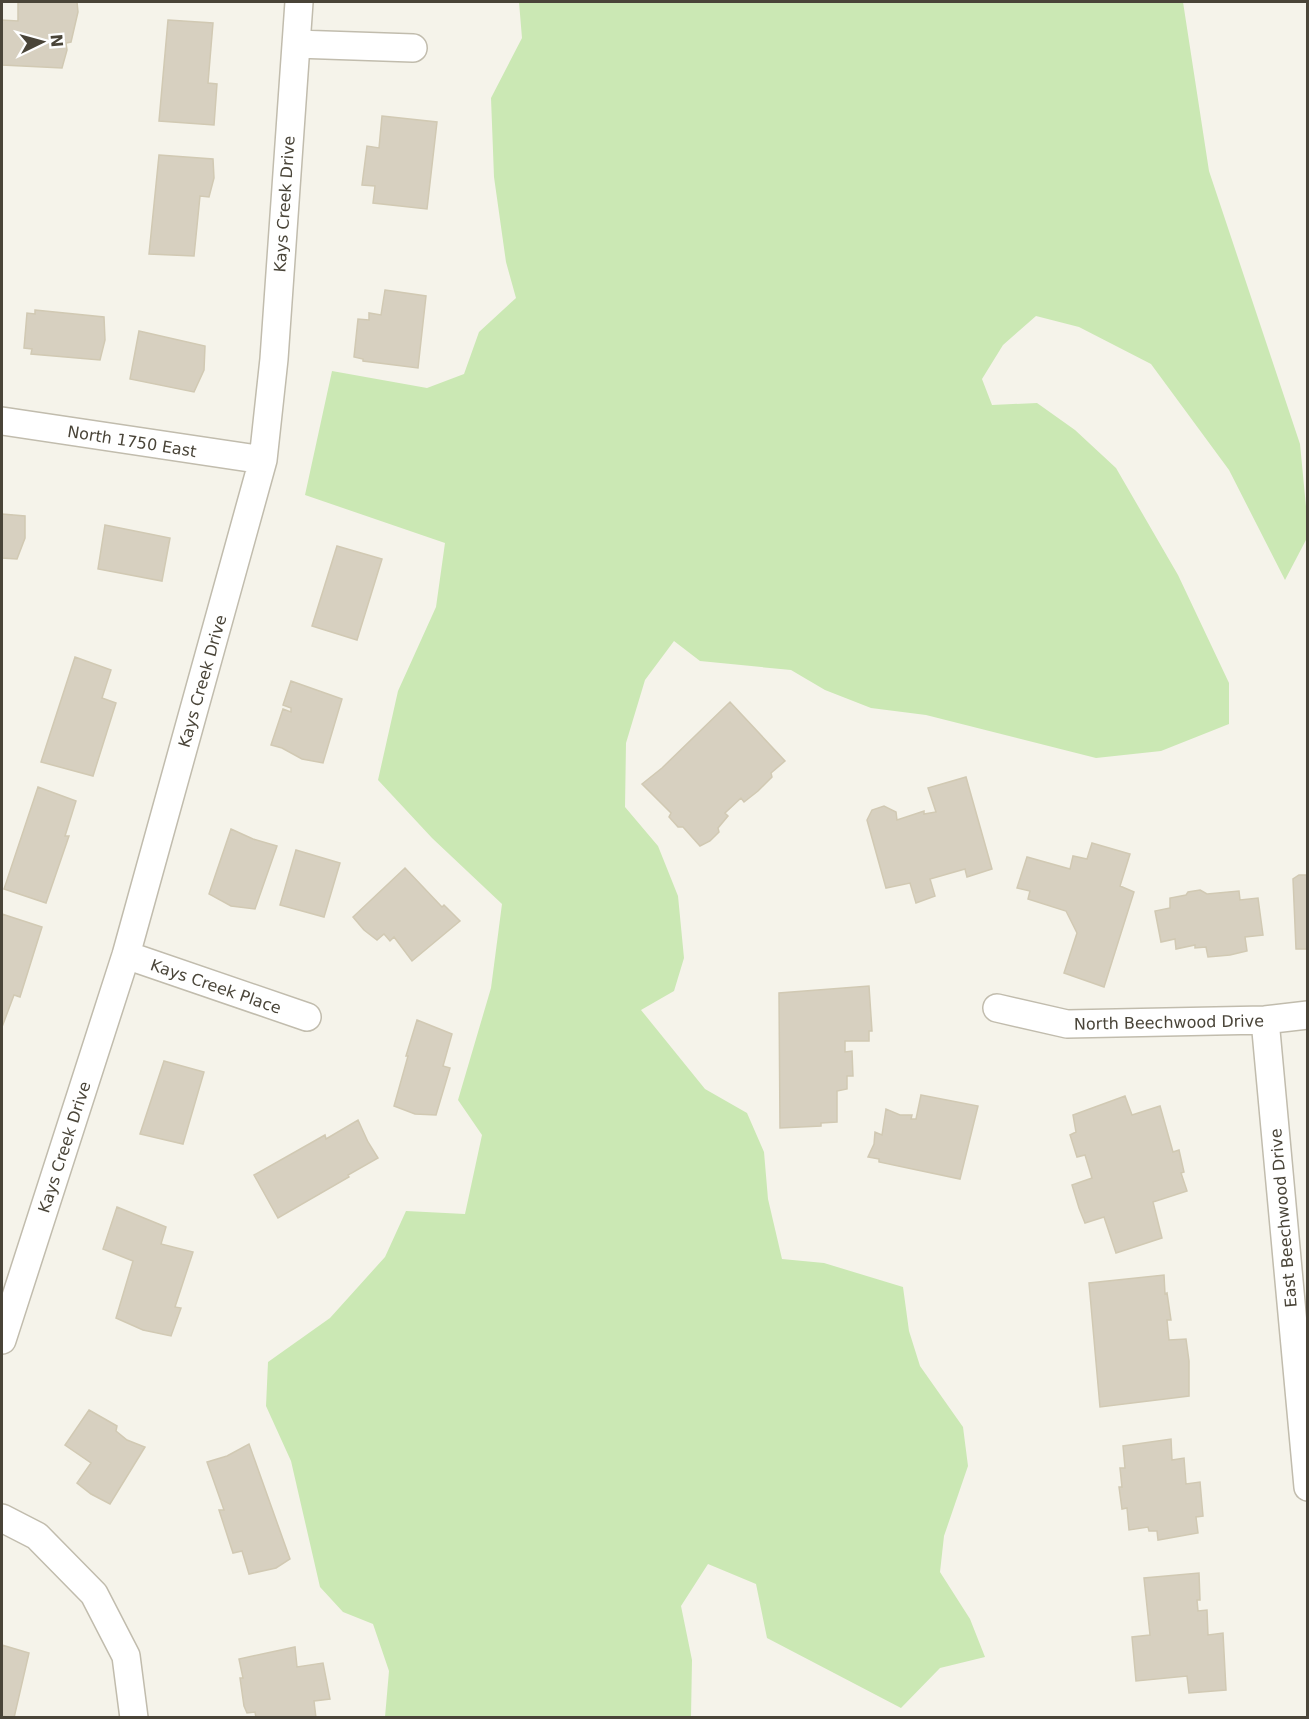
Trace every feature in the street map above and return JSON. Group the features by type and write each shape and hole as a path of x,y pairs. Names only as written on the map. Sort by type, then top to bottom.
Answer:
{"street":[{"name":"Kays Creek Drive","path":"2,1340 126,955 263,460 274,360 299,2"},
{"path":"296,44 412,48"},
{"name":"North 1750 East","path":"2,421 263,460"},
{"name":"Kays Creek Place","path":"126,955 307,1017"},
{"name":"North Beechwood Drive","path":"997,1008 1067,1024 1265,1020 1308,1016"},
{"name":"East Beechwood Drive","path":"1265,1020 1308,1487"},
{"path":"2,1518 37,1536 94,1594 126,1656 134,1718"}],"green space":[{"path":"519,2 1183,2 1209,171 1300,444 1307,538 1285,580 1229,470 1151,364 1079,327 1036,316 1003,345 982,379 992,405 1037,403 1075,430 1116,468 1178,575 1229,683 1229,724 1161,751 1096,758 926,715 871,708 825,690 791,670 700,661 674,641 645,680 626,743 625,807 658,846 678,896 684,958 674,991 641,1010 705,1089 747,1113 764,1152 768,1199 782,1259 824,1263 903,1287 909,1331 920,1366 963,1427 968,1466 944,1536 940,1572 970,1619 985,1657 940,1668 901,1708 767,1638 756,1584 708,1564 681,1606 692,1660 691,1717 385,1717 389,1671 373,1624 343,1612 320,1587 291,1461 266,1406 268,1362 330,1318 385,1257 406,1211 465,1214 482,1135 458,1100 491,988 502,904 432,838 378,780 398,691 436,607 445,543 305,495 332,371 427,388 464,374 479,332 516,298 506,262 494,177 491,98 522,38"}],"building":[{"path":"18,2 77,2 78,12 71,42 66,43 67,50 62,68 2,65 2,20 18,21"},
{"path":"168,20 213,23 208,83 217,84 214,125 159,121"},
{"path":"382,116 437,122 427,209 373,203 375,186 362,185 367,146 379,148"},
{"path":"159,155 213,159 214,178 209,197 200,196 194,256 149,254"},
{"path":"385,290 426,296 418,368 363,361 363,359 354,357 358,319 369,320 369,313 381,315"},
{"path":"35,310 104,317 105,340 100,360 31,354 32,349 24,348 27,313 35,314"},
{"path":"139,331 205,346 204,370 194,392 130,379"},
{"path":"2,514 25,516 25,538 17,559 2,558"},
{"path":"105,525 170,538 162,581 98,569"},
{"path":"337,546 382,559 357,640 312,626"},
{"path":"75,657 111,670 102,698 116,703 93,776 41,762"},
{"path":"291,681 342,699 323,763 302,759 271,745 283,709 291,712 291,708 283,705"},
{"path":"730,702 785,761 771,773 772,777 758,791 744,802 741,798 725,813 728,816 718,828 719,832 710,841 700,846 683,827 678,827 669,817 671,813 642,784 662,768"},
{"path":"966,777 992,869 967,877 965,869 930,879 935,896 916,903 910,883 886,888 867,820 872,810 884,806 896,812 897,820 924,811 924,814 936,812 928,788"},
{"path":"38,787 76,801 65,836 69,836 46,903 4,889"},
{"path":"231,829 277,846 255,909 231,906 209,894"},
{"path":"1092,843 1130,854 1120,886 1134,892 1104,987 1064,973 1077,933 1066,911 1028,899 1030,891 1017,888 1027,857 1070,869 1073,856 1087,859"},
{"path":"296,850 340,863 324,917 280,905"},
{"path":"405,868 442,907 444,905 460,921 412,961 394,937 390,941 384,934 377,940 353,917"},
{"path":"1299,875 1308,875 1308,949 1296,949 1293,879"},
{"path":"1200,890 1207,894 1239,891 1240,900 1258,898 1263,935 1245,937 1247,951 1208,957 1206,947 1195,948 1195,945 1176,949 1175,939 1161,942 1155,911 1170,908 1170,898"},
{"path":"2,914 42,927 20,997 14,995 2,1027"},
{"path":"869,986 872,1031 869,1031 869,1041 845,1041 845,1052 852,1051 853,1076 847,1076 847,1089 837,1091 837,1122 821,1123 821,1126 780,1128 779,993"},
{"path":"417,1020 452,1034 443,1066 450,1068 436,1115 415,1114 394,1106"},
{"path":"164,1061 204,1072 183,1144 140,1134"},
{"path":"921,1095 978,1106 960,1179 879,1162 879,1159 868,1157 874,1144 875,1132 882,1135 886,1109 900,1115 912,1115 911,1119 916,1119"},
{"path":"1125,1096 1132,1115 1160,1106 1173,1152 1179,1150 1184,1172 1181,1173 1187,1191 1153,1202 1162,1238 1116,1253 1104,1217 1085,1223 1079,1208 1072,1185 1092,1178 1085,1155 1077,1157 1070,1135 1076,1132 1073,1115"},
{"path":"358,1120 378,1158 278,1218 254,1175 325,1135 326,1139"},
{"path":"117,1207 166,1227 161,1244 193,1252 175,1307 181,1308 171,1336 143,1330 116,1318 133,1261 103,1249"},
{"path":"1164,1275 1165,1294 1167,1293 1171,1320 1167,1320 1169,1340 1186,1339 1189,1361 1189,1396 1100,1407 1089,1283"},
{"path":"89,1410 117,1426 116,1431 127,1440 145,1447 110,1504 77,1483 91,1463 65,1445"},
{"path":"1171,1439 1172,1460 1184,1458 1186,1484 1200,1482 1203,1516 1196,1517 1198,1533 1158,1540 1157,1531 1149,1531 1148,1527 1129,1530 1127,1508 1122,1509 1119,1487 1122,1487 1120,1468 1125,1468 1123,1446"},
{"path":"249,1444 290,1559 276,1568 249,1574 242,1551 233,1553 219,1510 224,1510 207,1462 227,1456"},
{"path":"1199,1573 1198,1611 1207,1610 1208,1635 1223,1633 1226,1690 1189,1693 1187,1676 1136,1681 1132,1637 1150,1635 1144,1578"},
{"path":"2,1645 29,1653 14,1718 2,1716"},
{"path":"295,1647 297,1667 323,1663 330,1699 314,1701 316,1718 256,1718 255,1712 247,1713 244,1706 240,1678 243,1678 239,1659"}]}
